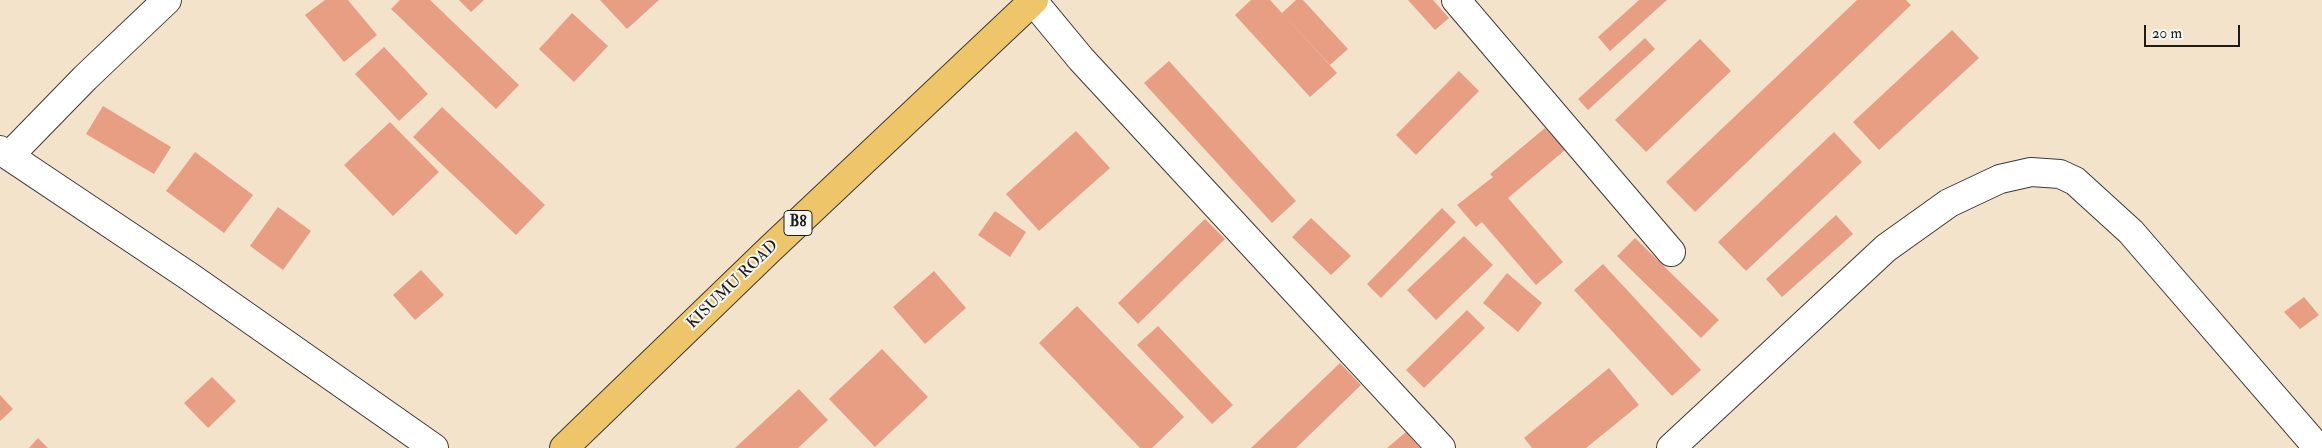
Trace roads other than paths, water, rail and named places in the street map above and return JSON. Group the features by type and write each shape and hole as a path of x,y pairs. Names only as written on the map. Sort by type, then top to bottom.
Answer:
{"highway":[{"name":"KISUMU ROAD","path":"564,448 769,250 1033,1"}],"street":[{"path":"167,0 4,153 190,277 434,448"},
{"path":"1456,0 1672,252"},
{"path":"1033,1 1087,66 1441,448"},
{"path":"1670,448 1886,248 1949,203 2000,178 2032,172 2060,174 2074,181 2131,232 2318,448"}]}
